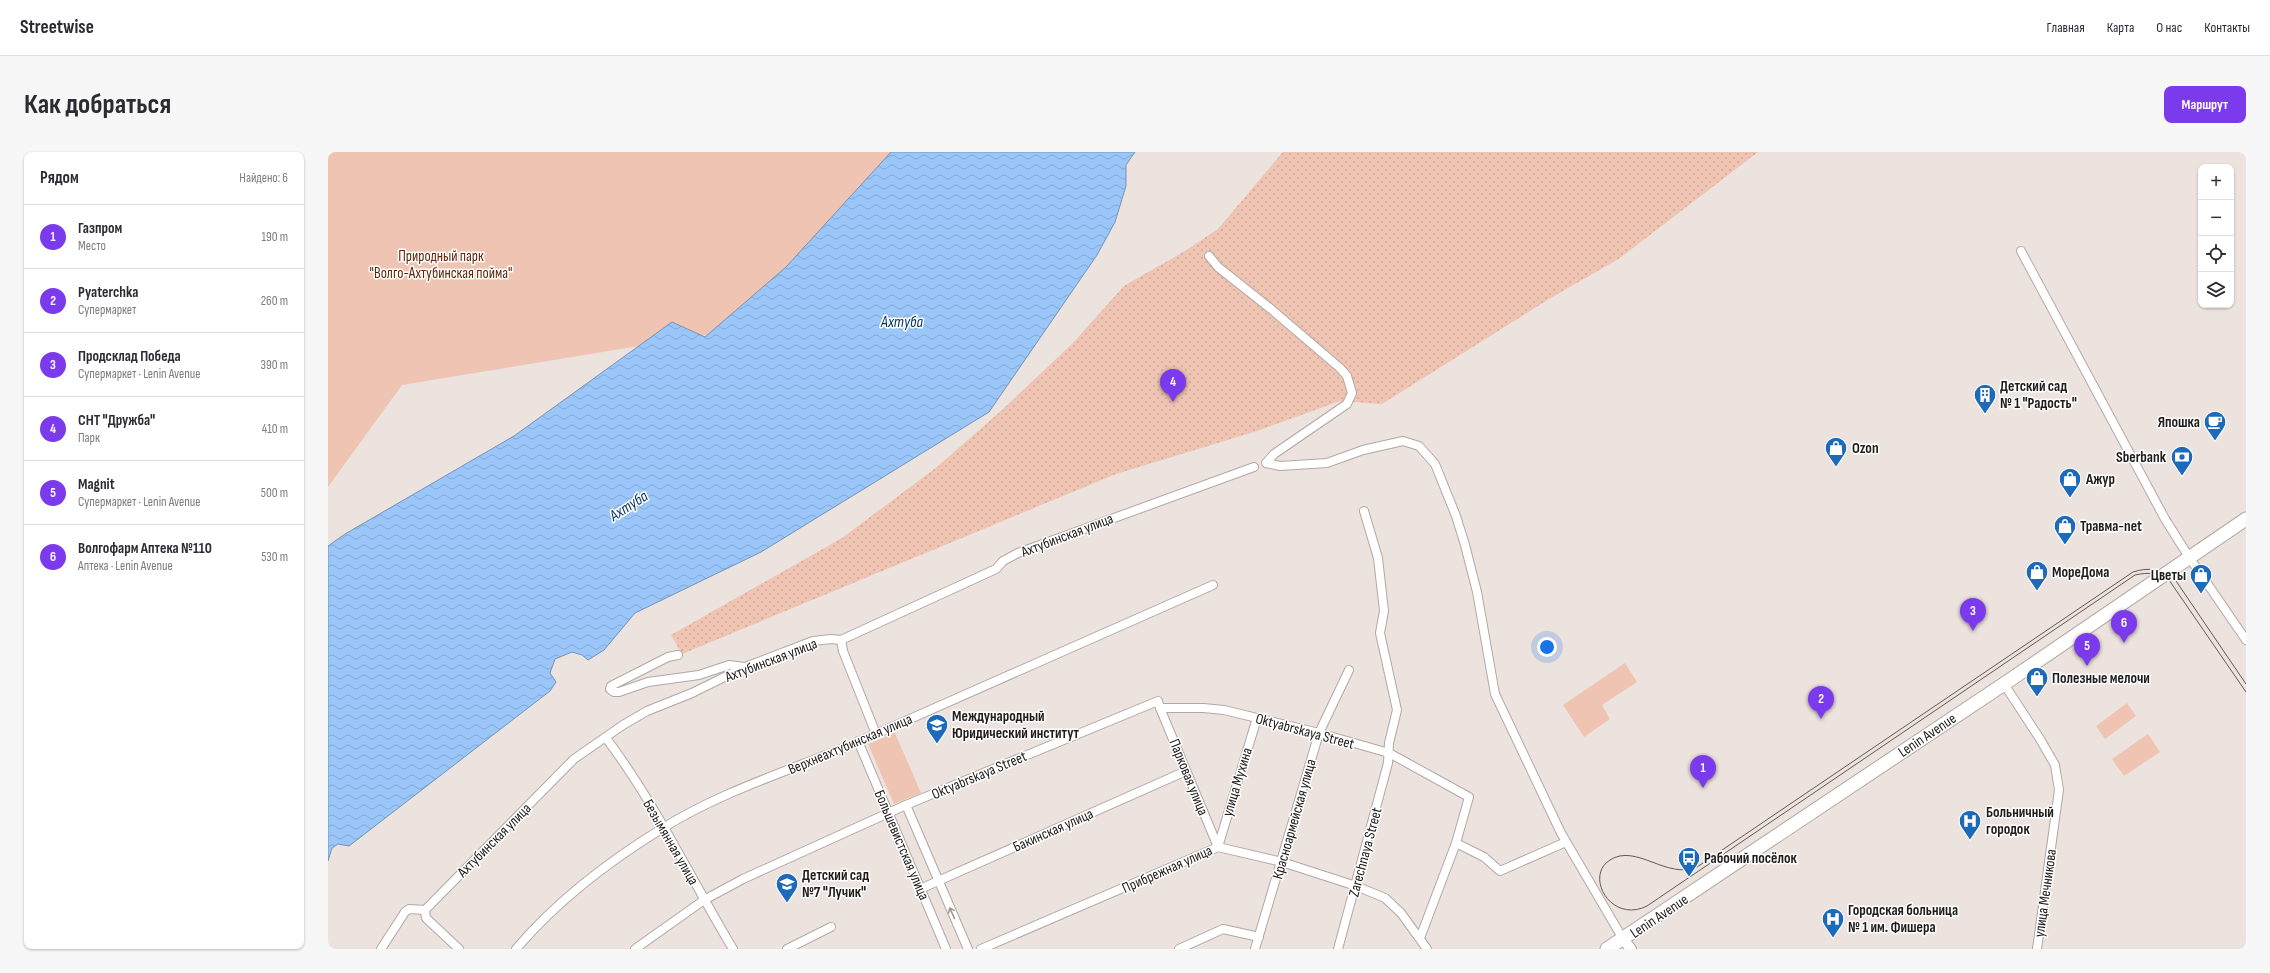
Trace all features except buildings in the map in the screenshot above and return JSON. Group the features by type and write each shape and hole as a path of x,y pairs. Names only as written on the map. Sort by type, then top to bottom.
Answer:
{"main road":[{"name":"Lenin Avenue","path":"1607,949 1627,944 2246,519"}],"street":[{"path":"2021,251 2115,422 2124,444 2189,557 2246,640"},
{"path":"1209,256 1218,267 1271,309 1340,368 1347,376 1352,393 1347,404 1274,454 1266,464 1280,466 1327,463 1363,450 1402,441 1419,446 1435,464 1456,516 1465,545 1477,592 1495,694 1561,833 1627,944"},
{"name":"Ахтубинская улица","path":"426,910 574,759 647,711 692,693 745,667 812,641 831,639 841,640 996,569 1003,561 1018,553 1254,467"},
{"name":"Zarechnaya Street","path":"1338,949 1356,886 1389,753 1389,743 1397,710 1380,634 1384,611 1378,558 1364,511"},
{"name":"Верхнеахтубинская улица","path":"516,949 540,921 608,866 663,827 721,798 876,734 1213,585"},
{"path":"841,640 843,651 876,734"},
{"path":"678,655 668,657 611,686 610,689 614,692 619,692 648,682 699,675 729,666 745,667"},
{"name":"Красноармейская улица","path":"1255,949 1319,733 1349,670"},
{"name":"улица Мечникова","path":"2004,684 2055,765 2059,790 2037,949"},
{"name":"Oktyabrskaya Street","path":"635,949 704,900 743,879 906,805 1158,701 1160,708 1203,708 1257,718 1319,733 1389,753 1469,797 1456,843 1420,938"},
{"name":"Парковая улица","path":"1160,708 1218,847"},
{"name":"улица Мухина","path":"1218,847 1257,718"},
{"name":"Безымянная улица","path":"606,738 622,759 663,827 733,949"},
{"name":"Большевистская улица","path":"858,741 946,949"},
{"name":"Бакинская улица","path":"920,889 1186,771"},
{"name":"Большевистская улица","path":"906,805 937,881 968,949"},
{"path":"1456,843 1484,857 1500,870 1566,842"},
{"name":"Прибрежная улица","path":"981,949 1218,847 1282,862 1356,886 1385,898 1401,913 1427,949"},
{"path":"381,949 404,912 409,909 426,910 426,918 459,949"},
{"path":"788,949 831,927"},
{"path":"1179,949 1223,929 1259,937"}],"green space":[{"name":"Природный парк \"Волго-Ахтубинская пойма\"","path":"328,152 905,152 743,329 402,385 328,487"},
{"path":"1283,152 1758,152 1620,258 1549,299 1382,404 1340,401 1254,432 1116,474 682,654 671,635 842,538 937,467 1002,410 1072,344 1124,286 1185,251 1218,229"},
{"path":"1625,663 1637,682 1602,705 1610,719 1584,737 1563,705"},
{"path":"2127,703 2136,716 2105,739 2096,726"},
{"path":"895,733 921,793 894,804 868,744"},
{"path":"2148,734 2160,752 2124,776 2112,759"}],"water":[{"name":"Ахтуба","path":"891,152 1135,152 1126,165 1126,186 1115,222 1097,255 989,412 761,552 635,613 604,650 588,660 582,655 572,652 555,659 550,673 556,682 550,691 349,846 338,844 332,848 328,861 328,546 345,534 514,436 672,322 705,337 786,267"}],"tram line":[{"path":"2246,684 2174,578 2159,571 2149,569 2139,570 2133,572 1697,867 1686,870 1674,869 1641,858 1620,856 1610,860 1603,867 1600,876 1601,886 1605,896 1613,904 1622,909 1634,910 1647,906 2135,575 2153,574 2169,580 2246,692"}],"place":[{"name":"СНТ \"Дружба\"","path":"1173,402"},
{"name":"Детский сад № 1 \"Радость\"","path":"1985,414"},
{"name":"Япошка","path":"2215,442"},
{"name":"Ozon","path":"1836,468"},
{"name":"Sberbank","path":"2182,476"},
{"name":"Ажур","path":"2070,498"},
{"name":"Травма-net","path":"2065,546"},
{"name":"МореДома","path":"2037,592"},
{"name":"Цветы","path":"2201,594"},
{"name":"Продсклад Победа","path":"1973,631"},
{"name":"Волгофарм Аптека №110","path":"2124,643"},
{"name":"Magnit","path":"2087,666"},
{"name":"Полезные мелочи","path":"2037,698"},
{"name":"Pyaterchka","path":"1821,719"},
{"name":"Международный Юридический институт","path":"937,744"},
{"name":"Газпром","path":"1703,788"},
{"name":"Больничный городок","path":"1970,840"},
{"name":"Рабочий посёлок","path":"1689,878"},
{"name":"Детский сад №7 \"Лучик\"","path":"787,904"},
{"name":"Городская больница № 1 им. Фишера","path":"1833,938"}]}
